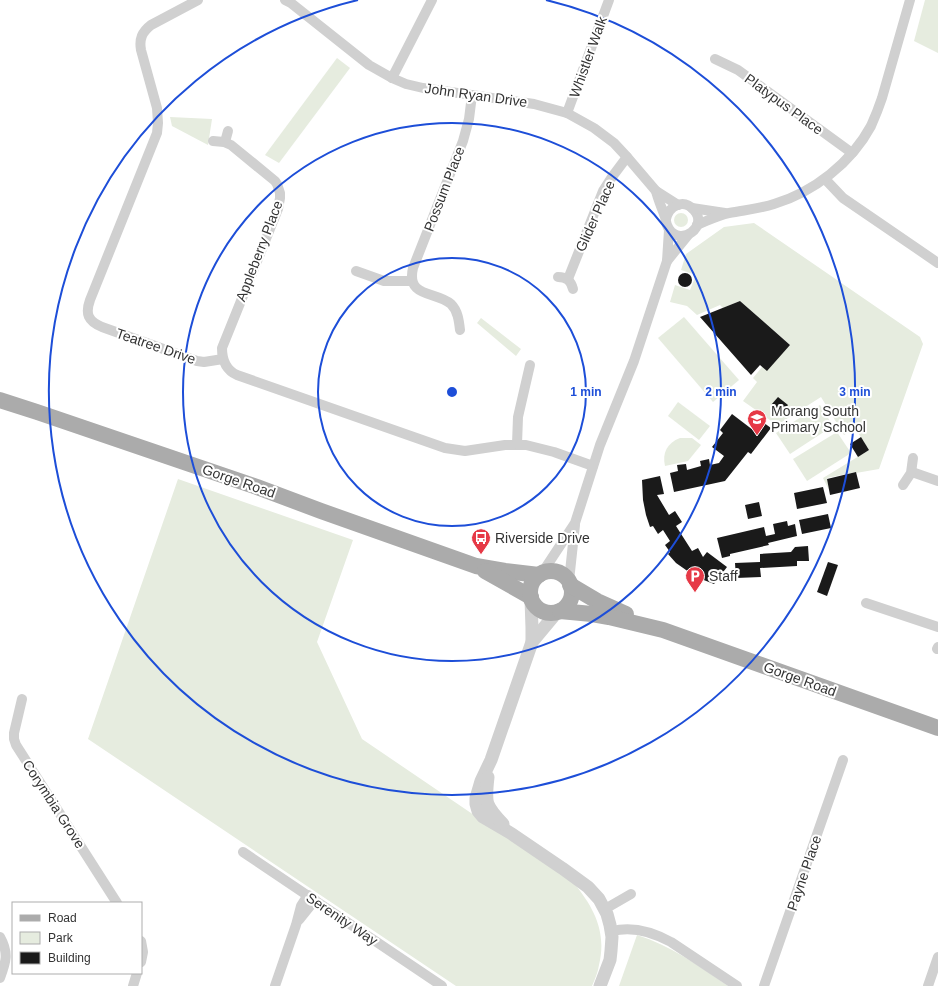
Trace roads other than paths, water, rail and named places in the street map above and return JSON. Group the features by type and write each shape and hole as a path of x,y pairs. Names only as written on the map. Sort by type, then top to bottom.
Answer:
{"main road":[{"name":"Gorge Road","path":"0,400 257,487 476,566 505,571 540,574"},
{"name":"Gorge Road","path":"476,566 531,598"},
{"path":"548,571 554,571 565,576 570,583 572,591 569,602 565,607 558,611 544,612 534,604 531,598 530,587 532,582 540,574 548,571"},
{"name":"Gorge Road","path":"570,583 602,603 662,630 938,728"},
{"name":"Gorge Road","path":"558,611 609,617 662,630"}],"street":[{"name":"Teatree Drive","path":"198,0 151,25 142,34 140,44 156,108 158,123 157,133 87,310 92,322 104,328 197,361 204,362 223,359"},
{"path":"392,78 432,0"},
{"name":"Whistler Walk","path":"567,113 609,0"},
{"path":"697,225 727,213 773,205 799,195 825,179 852,153 870,126 880,104 910,0"},
{"name":"John Ryan Drive","path":"288,1 359,58 392,78 406,84 423,88 534,104 567,113 584,122 614,143 656,191 678,205"},
{"name":"Platypus Place","path":"715,59 738,70 852,153"},
{"name":"Possum Place","path":"412,280 413,268 465,134 469,119 472,95"},
{"path":"213,141 225,142 228,131"},
{"name":"Appleberry Place","path":"223,359 222,348 224,341 278,208 280,198 279,189 275,181 231,145 225,142"},
{"name":"Glider Place","path":"573,289 572,284 563,278 603,191 627,157"},
{"path":"825,179 843,198 938,263"},
{"name":"John Ryan Drive","path":"656,191 666,219"},
{"path":"540,574 575,523 593,466 634,361 667,262 669,230 666,222 667,214 673,207 685,204 695,211 697,215 697,225 667,262"},
{"path":"692,208 727,213"},
{"path":"669,230 678,235 688,235"},
{"path":"356,271 380,284 412,280 413,284 420,291 440,298 451,304 457,314 460,330"},
{"path":"223,359 229,370 237,375 445,448 465,451 517,444 534,446 593,466"},
{"path":"517,444 518,416 530,365"},
{"path":"903,484 912,472 913,458"},
{"path":"912,472 938,481"},
{"path":"570,583 575,523"},
{"path":"531,598 532,642 491,760 487,786 481,800 488,805 491,812 512,834 562,868 588,888 599,899 605,909 612,934 610,960 600,986"},
{"path":"866,603 938,627"},
{"path":"532,642 558,611"},
{"name":"Corymbia Grove","path":"22,699 14,734 16,745 117,902"},
{"name":"Payne Place","path":"764,986 843,760"},
{"name":"Serenity Way","path":"244,852 442,986"},
{"path":"605,909 631,894"},
{"path":"275,986 296,925 311,897"},
{"path":"612,934 652,934 671,942 737,986"},
{"path":"0,937 4,944 6,956 0,978"},
{"path":"142,946 142,957"},
{"path":"928,986 938,958"},
{"path":"133,986 137,974"}],"place":[{"name":"Morang South Primary School","path":"757,436"},
{"name":"Riverside Drive","path":"481,555"},
{"name":"Staff","path":"695,593"}]}
